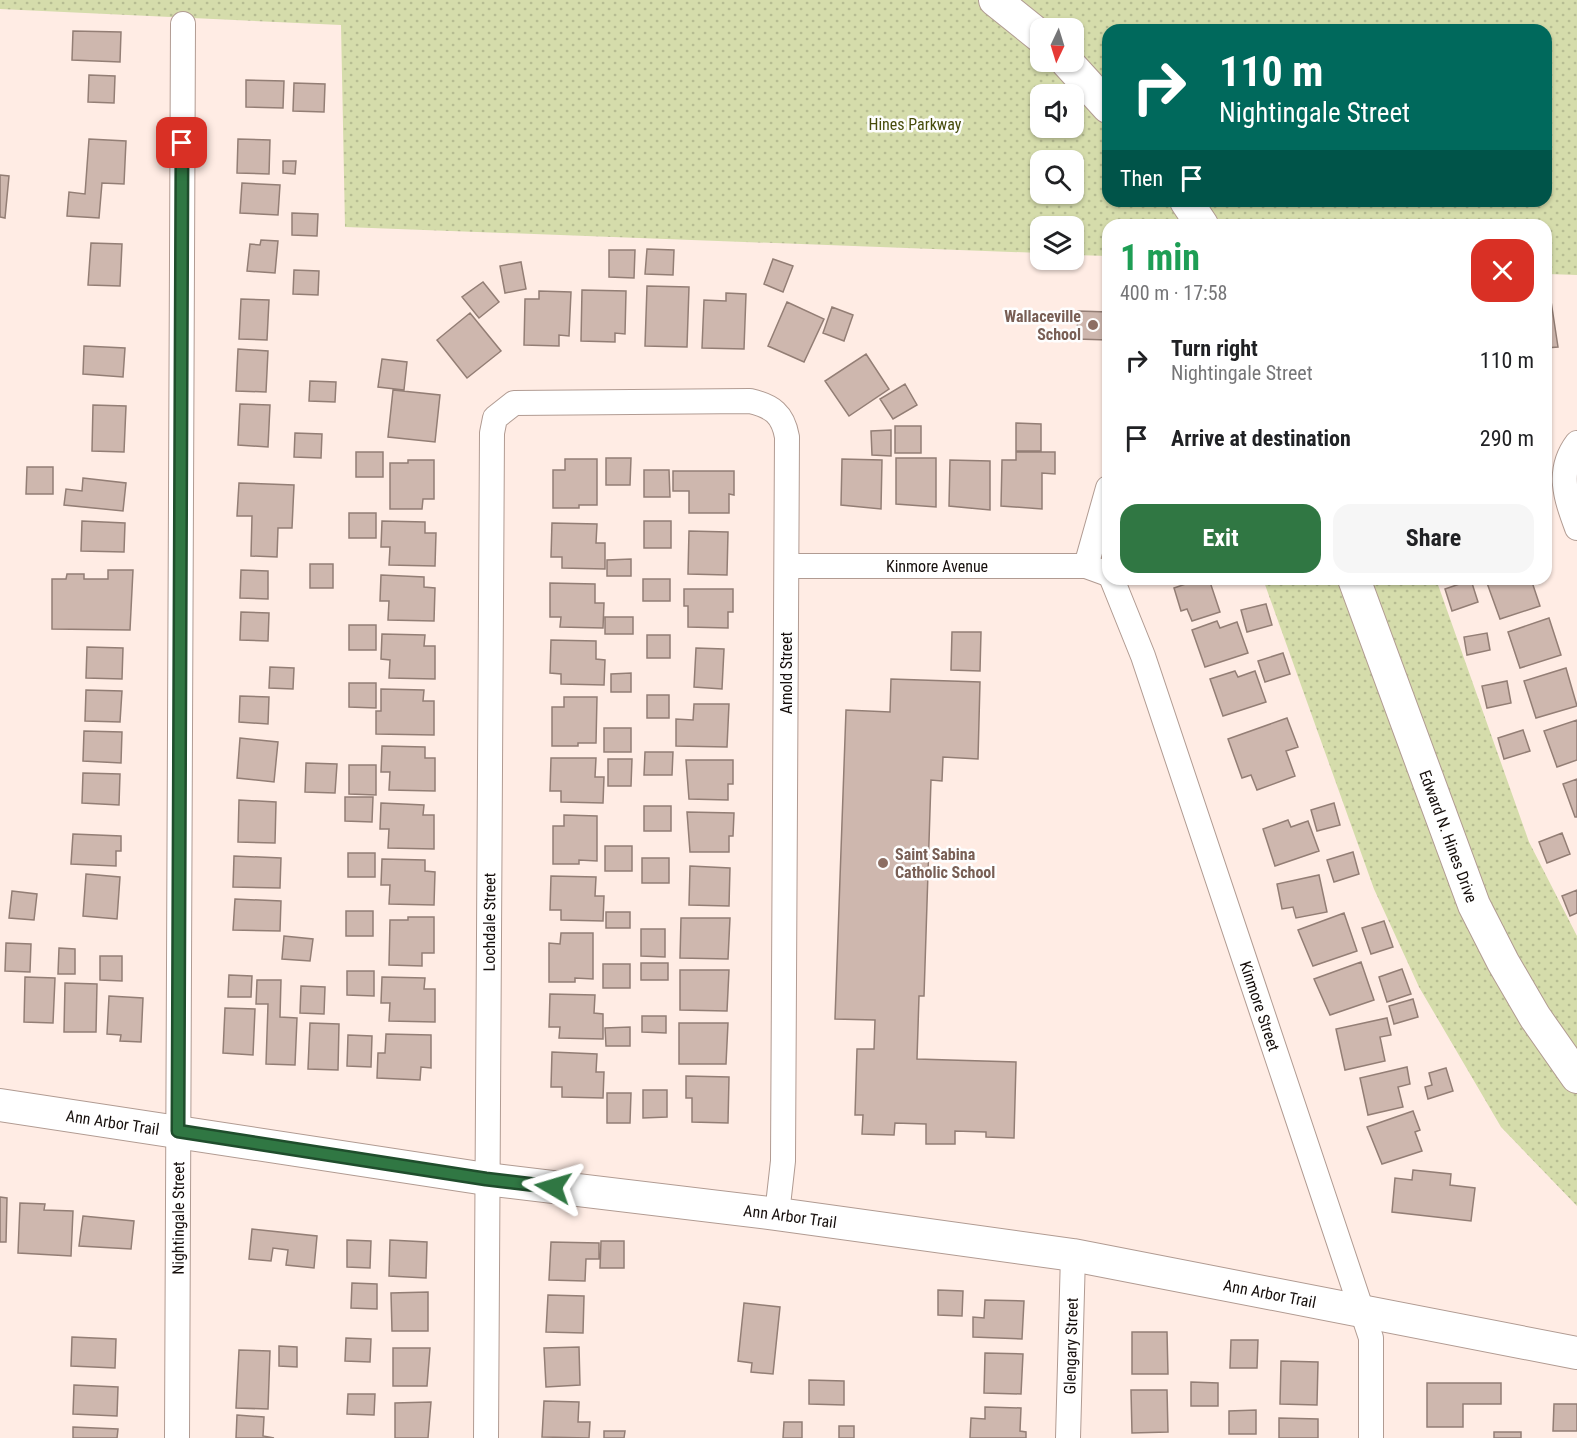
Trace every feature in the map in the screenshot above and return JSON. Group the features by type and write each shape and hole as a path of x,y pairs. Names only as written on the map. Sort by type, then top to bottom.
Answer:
{"street":[{"path":"995,0 1030,29"},
{"name":"Nightingale Street","path":"177,1438 183,24"},
{"path":"1076,72 1102,100"},
{"name":"Arnold Street","path":"504,409 522,400 750,401 765,404 780,417 787,437 783,1161 777,1214"},
{"name":"Lochdale Street","path":"486,1438 492,433 495,418 504,409"},
{"path":"1576,445 1567,461 1564,485 1577,528"},
{"path":"1097,570 1102,533"},
{"name":"Kinmore Avenue","path":"787,566 1097,570"},
{"name":"Kinmore Street","path":"1114,585 1147,667 1363,1311 1371,1338 1371,1438"},
{"name":"Edward N. Hines Drive","path":"1356,585 1474,904 1503,962 1535,1017 1577,1077"},
{"name":"Ann Arbor Trail","path":"0,1104 486,1179 777,1214 1073,1255 1577,1353"},
{"name":"Glengary Street","path":"1068,1438 1073,1255"}],"green space":[{"name":"Hines Parkway","path":"0,0 1577,0 1577,275 1552,274 1552,219 1102,219 1102,256 1084,255 1084,216 1030,216 1030,253 345,227 341,25 0,9"},
{"path":"1265,585 1438,585 1529,842 1577,936 1577,1206 1501,1127 1419,987 1374,889"}],"building":[{"path":"73,31 121,32 120,62 72,60"},
{"path":"89,75 115,76 114,103 88,102"},
{"path":"246,80 284,81 283,108 246,107"},
{"path":"294,83 325,84 324,112 293,111"},
{"path":"89,139 126,141 124,184 102,183 99,218 67,216 69,192 85,194"},
{"path":"238,139 270,140 269,174 237,173"},
{"path":"283,161 296,161 295,174 283,173"},
{"path":"0,175 9,176 5,218 0,217"},
{"path":"242,183 280,185 278,215 240,213"},
{"path":"292,213 318,214 317,236 292,235"},
{"path":"261,240 278,241 275,273 247,271 250,244 260,245"},
{"path":"91,243 122,244 120,286 88,285"},
{"path":"647,249 674,250 673,275 645,274"},
{"path":"609,250 635,250 634,278 609,277"},
{"path":"773,259 793,266 783,292 764,284"},
{"path":"521,262 526,289 505,293 500,266"},
{"path":"294,270 319,271 318,295 293,294"},
{"path":"483,282 499,302 479,318 462,297"},
{"path":"647,286 689,287 687,347 645,346"},
{"path":"582,290 626,291 625,334 615,333 615,342 581,341"},
{"path":"539,291 571,292 569,336 559,335 559,346 524,345 525,299 539,299"},
{"path":"726,293 746,294 744,349 702,348 704,300 726,301"},
{"path":"241,299 269,300 267,340 239,339"},
{"path":"787,302 824,319 804,362 768,346"},
{"path":"832,307 853,315 844,341 823,333"},
{"path":"1552,308 1558,347 1552,348"},
{"name":"Wallaceville School","path":"1078,311 1102,312 1102,340 1077,339"},
{"path":"470,313 501,351 467,378 437,340"},
{"path":"84,346 125,348 123,377 83,374"},
{"path":"238,349 268,351 266,392 236,391"},
{"path":"866,354 889,389 849,416 825,381"},
{"path":"382,359 407,362 404,390 378,387"},
{"path":"310,381 336,382 335,402 309,401"},
{"path":"905,384 917,405 893,419 880,399"},
{"path":"393,390 440,395 435,442 388,437"},
{"path":"240,404 270,405 268,447 238,445"},
{"path":"93,405 126,406 124,452 92,451"},
{"path":"1016,423 1041,424 1041,451 1016,451"},
{"path":"895,426 921,426 921,453 895,453"},
{"path":"891,430 891,456 872,455 871,431"},
{"path":"295,433 322,434 321,458 294,457"},
{"path":"356,452 383,452 383,477 356,477"},
{"path":"1016,452 1055,452 1055,474 1042,473 1042,509 1001,506 1002,460 1016,460"},
{"path":"606,458 631,458 630,485 606,485"},
{"path":"896,458 936,458 936,507 896,504"},
{"path":"565,459 597,459 597,505 553,508 553,470 565,470"},
{"path":"842,459 882,460 881,509 841,505"},
{"path":"408,460 434,460 434,499 423,499 422,509 390,509 390,463 408,463"},
{"path":"950,460 990,461 990,510 949,506"},
{"path":"27,467 53,467 53,494 26,494"},
{"path":"644,470 669,470 670,497 644,497"},
{"path":"673,471 734,471 734,495 729,494 729,513 689,513 689,491 673,491"},
{"path":"83,478 126,483 123,511 64,505 66,489 82,491"},
{"path":"239,483 294,485 292,528 278,528 277,557 251,556 252,516 237,516"},
{"path":"349,513 376,513 376,538 349,538"},
{"path":"82,521 125,523 124,552 81,551"},
{"path":"382,521 425,522 425,533 436,533 435,566 389,565 390,547 381,547"},
{"path":"644,521 671,521 671,548 644,548"},
{"path":"552,523 597,524 596,543 605,543 605,569 562,568 562,557 551,557"},
{"path":"689,531 728,532 727,575 688,574"},
{"path":"631,559 631,576 607,576 607,560"},
{"path":"310,564 333,564 333,588 310,588"},
{"path":"108,570 133,570 130,630 52,629 52,579 66,579 67,574 84,574 84,579 108,579"},
{"path":"241,570 268,571 268,599 240,598"},
{"path":"381,575 424,577 424,587 435,588 434,621 388,620 389,601 380,601"},
{"path":"643,579 670,579 670,601 643,601"},
{"path":"550,583 595,584 595,603 604,603 603,628 560,627 561,617 550,617"},
{"path":"1183,585 1211,585 1220,612 1192,621 1187,609 1181,611 1174,588"},
{"path":"1457,585 1473,585 1478,602 1452,611 1445,589"},
{"path":"1488,585 1533,585 1540,606 1500,619"},
{"path":"684,589 733,589 733,612 728,612 728,628 688,627 688,606 684,606"},
{"path":"1266,604 1272,625 1247,632 1241,610"},
{"path":"241,612 269,613 268,641 240,640"},
{"path":"605,617 633,617 633,634 605,634"},
{"path":"1549,618 1561,655 1520,668 1508,632"},
{"path":"1217,621 1220,628 1237,622 1248,653 1205,667 1192,630"},
{"path":"349,625 376,625 376,650 349,650"},
{"path":"952,632 981,632 980,671 951,670"},
{"path":"1487,633 1490,650 1467,655 1464,637"},
{"path":"382,634 425,635 424,646 435,646 435,679 389,678 390,660 381,659"},
{"path":"647,635 670,635 670,658 647,658"},
{"path":"551,640 596,641 596,659 605,660 604,685 561,684 561,674 550,673"},
{"path":"87,647 123,648 122,679 86,678"},
{"path":"696,648 724,649 722,689 694,687"},
{"path":"1283,653 1290,674 1265,682 1258,661"},
{"path":"270,667 294,668 293,689 269,688"},
{"path":"1566,668 1577,706 1536,718 1524,681"},
{"path":"1235,671 1238,677 1255,671 1266,702 1223,716 1210,679"},
{"path":"631,673 631,692 611,692 611,674"},
{"path":"891,679 980,682 978,759 943,757 942,781 931,780 924,996 919,996 917,1059 1016,1062 1014,1138 986,1137 986,1132 955,1131 955,1144 926,1144 926,1124 895,1123 894,1135 862,1134 863,1115 855,1115 857,1049 874,1049 875,1020 835,1019 846,710 890,712"},
{"path":"1507,681 1511,703 1487,708 1482,686"},
{"path":"349,683 376,683 376,708 349,707"},
{"path":"381,689 424,690 423,701 434,701 434,735 376,734 376,711 381,711"},
{"path":"86,690 122,691 120,722 85,721"},
{"path":"647,695 669,695 669,718 647,718"},
{"path":"240,696 269,697 268,724 239,722"},
{"path":"564,697 597,697 596,743 552,746 552,707 564,707"},
{"path":"694,704 729,704 727,747 676,746 676,719 693,720"},
{"path":"1287,718 1298,747 1286,751 1295,776 1257,790 1251,775 1242,778 1228,739"},
{"path":"1577,720 1577,760 1557,767 1544,731"},
{"path":"604,728 631,728 631,752 604,752"},
{"path":"1523,730 1530,751 1504,759 1498,738"},
{"path":"84,731 122,732 121,763 83,761"},
{"path":"240,738 278,742 274,782 237,778"},
{"path":"382,746 425,747 425,758 435,758 435,791 389,790 390,772 381,772"},
{"path":"645,752 673,752 672,775 644,775"},
{"path":"551,758 596,758 595,777 604,777 603,803 561,802 561,791 550,791"},
{"path":"608,759 632,759 631,786 608,786"},
{"path":"686,760 733,760 733,784 728,784 728,800 689,799"},
{"path":"306,763 337,764 335,793 305,792"},
{"path":"349,765 376,765 376,795 349,794"},
{"path":"83,773 120,774 119,805 82,803"},
{"path":"1577,779 1577,817 1575,817 1563,784"},
{"path":"345,797 373,797 372,822 345,821"},
{"path":"239,800 276,802 275,843 238,842"},
{"path":"381,803 424,805 423,815 434,815 434,849 388,848 389,829 380,829"},
{"path":"1334,803 1340,825 1317,831 1311,810"},
{"path":"644,806 671,806 671,831 644,831"},
{"path":"687,812 734,813 733,836 729,836 729,852 690,852"},
{"path":"564,815 597,816 597,861 579,860 579,864 553,864 553,826 564,826"},
{"path":"1288,820 1291,827 1308,821 1319,851 1275,866 1263,829"},
{"path":"1562,833 1570,854 1547,863 1539,842"},
{"path":"73,834 121,836 121,851 116,851 116,866 71,864"},
{"path":"605,846 632,846 632,871 605,871"},
{"path":"1353,852 1359,874 1334,882 1327,860"},
{"path":"348,853 375,853 375,877 348,877"},
{"path":"234,856 281,858 280,888 233,887"},
{"path":"642,858 669,858 669,883 642,883"},
{"path":"382,859 425,860 425,871 435,872 434,905 389,904 390,885 381,885"},
{"path":"690,866 730,868 729,906 689,905"},
{"path":"86,874 120,877 117,919 83,916"},
{"path":"1319,875 1327,912 1296,918 1293,907 1282,909 1277,884"},
{"path":"551,876 596,877 595,896 604,896 603,921 561,920 561,910 550,910"},
{"path":"1577,890 1577,913 1570,916 1562,896"},
{"path":"12,891 37,894 34,920 9,918"},
{"path":"235,899 281,901 280,931 233,930"},
{"path":"346,911 373,911 373,936 346,936"},
{"path":"606,912 630,912 630,928 606,928"},
{"path":"1344,913 1357,951 1313,966 1298,930"},
{"path":"408,917 434,917 434,953 422,953 422,966 389,965 390,920 408,920"},
{"path":"681,918 730,918 728,959 680,958"},
{"path":"1384,921 1393,947 1371,954 1362,928"},
{"path":"641,929 665,929 665,957 641,956"},
{"path":"561,933 593,933 593,979 575,978 575,982 549,982 549,943 560,944"},
{"path":"284,936 313,939 310,961 282,959"},
{"path":"6,943 31,944 30,972 5,971"},
{"path":"59,948 75,949 75,974 58,974"},
{"path":"100,956 122,956 122,981 100,980"},
{"path":"1361,962 1374,1000 1330,1015 1314,979"},
{"path":"641,963 668,963 668,980 641,980"},
{"path":"603,964 630,964 630,988 603,988"},
{"path":"1402,969 1411,994 1387,1002 1379,977"},
{"path":"680,970 729,970 727,1011 680,1010"},
{"path":"347,971 374,971 374,996 347,995"},
{"path":"229,975 252,976 251,997 228,997"},
{"path":"25,977 55,978 53,1023 24,1022"},
{"path":"382,977 425,978 424,989 435,989 435,1022 389,1021 390,1003 381,1003"},
{"path":"257,980 281,980 280,1017 297,1018 295,1065 266,1064 268,1004 256,1004"},
{"path":"65,983 97,984 96,1032 64,1032"},
{"path":"301,986 325,987 324,1014 300,1013"},
{"path":"550,994 595,995 594,1013 603,1014 603,1039 559,1038 560,1027 549,1027"},
{"path":"109,996 143,998 141,1042 120,1041 121,1035 107,1034"},
{"path":"1413,999 1418,1017 1394,1024 1389,1006"},
{"path":"225,1008 255,1009 253,1055 223,1053"},
{"path":"642,1016 666,1016 666,1033 642,1032"},
{"path":"1387,1018 1391,1035 1380,1037 1385,1061 1345,1070 1336,1029"},
{"path":"310,1023 339,1024 338,1070 308,1069"},
{"path":"679,1023 728,1023 726,1064 679,1064"},
{"path":"630,1027 630,1046 606,1046 605,1028"},
{"path":"386,1034 431,1035 431,1068 421,1067 420,1080 377,1078 378,1053 385,1053"},
{"path":"348,1035 372,1036 371,1067 347,1066"},
{"path":"552,1052 597,1054 596,1072 604,1072 603,1098 562,1097 562,1087 551,1087"},
{"path":"1407,1067 1410,1084 1398,1087 1403,1107 1368,1115 1360,1078"},
{"path":"1446,1068 1453,1091 1428,1099 1425,1087 1432,1085 1429,1073"},
{"path":"686,1076 729,1077 728,1123 692,1122 692,1098 686,1098"},
{"path":"643,1090 667,1090 667,1117 643,1118"},
{"path":"607,1093 631,1093 630,1123 607,1123"},
{"path":"1413,1111 1420,1130 1415,1132 1422,1151 1382,1164 1367,1127"},
{"path":"1413,1170 1451,1174 1450,1185 1475,1188 1471,1221 1392,1212 1395,1178 1412,1180"},
{"path":"0,1197 7,1198 6,1242 0,1242"},
{"path":"20,1203 45,1204 44,1210 73,1211 71,1256 18,1253"},
{"path":"83,1216 134,1221 131,1249 79,1246"},
{"path":"252,1229 317,1236 314,1268 286,1265 288,1250 273,1248 271,1261 249,1259"},
{"path":"347,1240 371,1241 370,1268 347,1267"},
{"path":"390,1240 427,1242 426,1278 389,1276"},
{"path":"601,1241 624,1241 624,1268 600,1268"},
{"path":"551,1242 599,1243 599,1259 586,1259 585,1281 549,1280"},
{"path":"352,1283 377,1284 377,1309 351,1308"},
{"path":"938,1290 963,1291 962,1316 938,1315"},
{"path":"428,1292 428,1331 392,1331 391,1293"},
{"path":"548,1295 584,1296 583,1333 546,1332"},
{"path":"985,1300 1024,1301 1022,1339 973,1337 973,1317 984,1318"},
{"path":"744,1303 780,1307 773,1374 751,1372 752,1363 738,1361"},
{"path":"1132,1332 1167,1332 1168,1374 1132,1374"},
{"path":"72,1337 116,1339 115,1368 71,1366"},
{"path":"346,1338 371,1339 370,1362 345,1361"},
{"path":"1231,1340 1258,1340 1257,1368 1230,1368"},
{"path":"279,1346 297,1347 297,1367 279,1366"},
{"path":"579,1347 580,1385 546,1387 544,1348"},
{"path":"393,1348 430,1348 427,1386 393,1386"},
{"path":"239,1350 270,1351 268,1409 236,1408"},
{"path":"985,1353 1023,1354 1021,1394 984,1393"},
{"path":"1281,1361 1318,1362 1317,1405 1280,1404"},
{"path":"809,1380 844,1381 844,1405 809,1404"},
{"path":"1191,1382 1218,1383 1218,1406 1191,1406"},
{"path":"1427,1383 1501,1383 1501,1404 1463,1404 1463,1427 1427,1427"},
{"path":"74,1385 118,1387 117,1416 73,1414"},
{"path":"1131,1390 1167,1390 1168,1432 1132,1433"},
{"path":"348,1394 375,1394 374,1415 347,1414"},
{"path":"544,1401 579,1402 578,1422 590,1422 589,1438 542,1437"},
{"path":"431,1402 428,1438 395,1438 395,1403"},
{"path":"1554,1404 1577,1404 1577,1431 1553,1431"},
{"path":"985,1407 1021,1408 1020,1431 1026,1432 1026,1438 970,1438 971,1418 985,1419"},
{"path":"1256,1410 1256,1434 1229,1434 1229,1411"},
{"path":"237,1415 264,1417 263,1436 274,1438 236,1438"},
{"path":"1279,1418 1318,1419 1318,1438 1279,1438"},
{"path":"784,1422 802,1422 802,1438 783,1438"},
{"path":"839,1426 854,1426 854,1438 839,1438"},
{"path":"73,1427 118,1429 117,1438 73,1438"},
{"path":"604,1431 625,1431 624,1438 604,1438"},
{"path":"1494,1432 1521,1432 1521,1438 1494,1438"}],"place":[{"name":"Wallaceville School","path":"1093,325"},
{"name":"Saint Sabina Catholic School","path":"883,863"}],"route":[{"path":"182,143 178,1131 486,1179 553,1187"}]}
